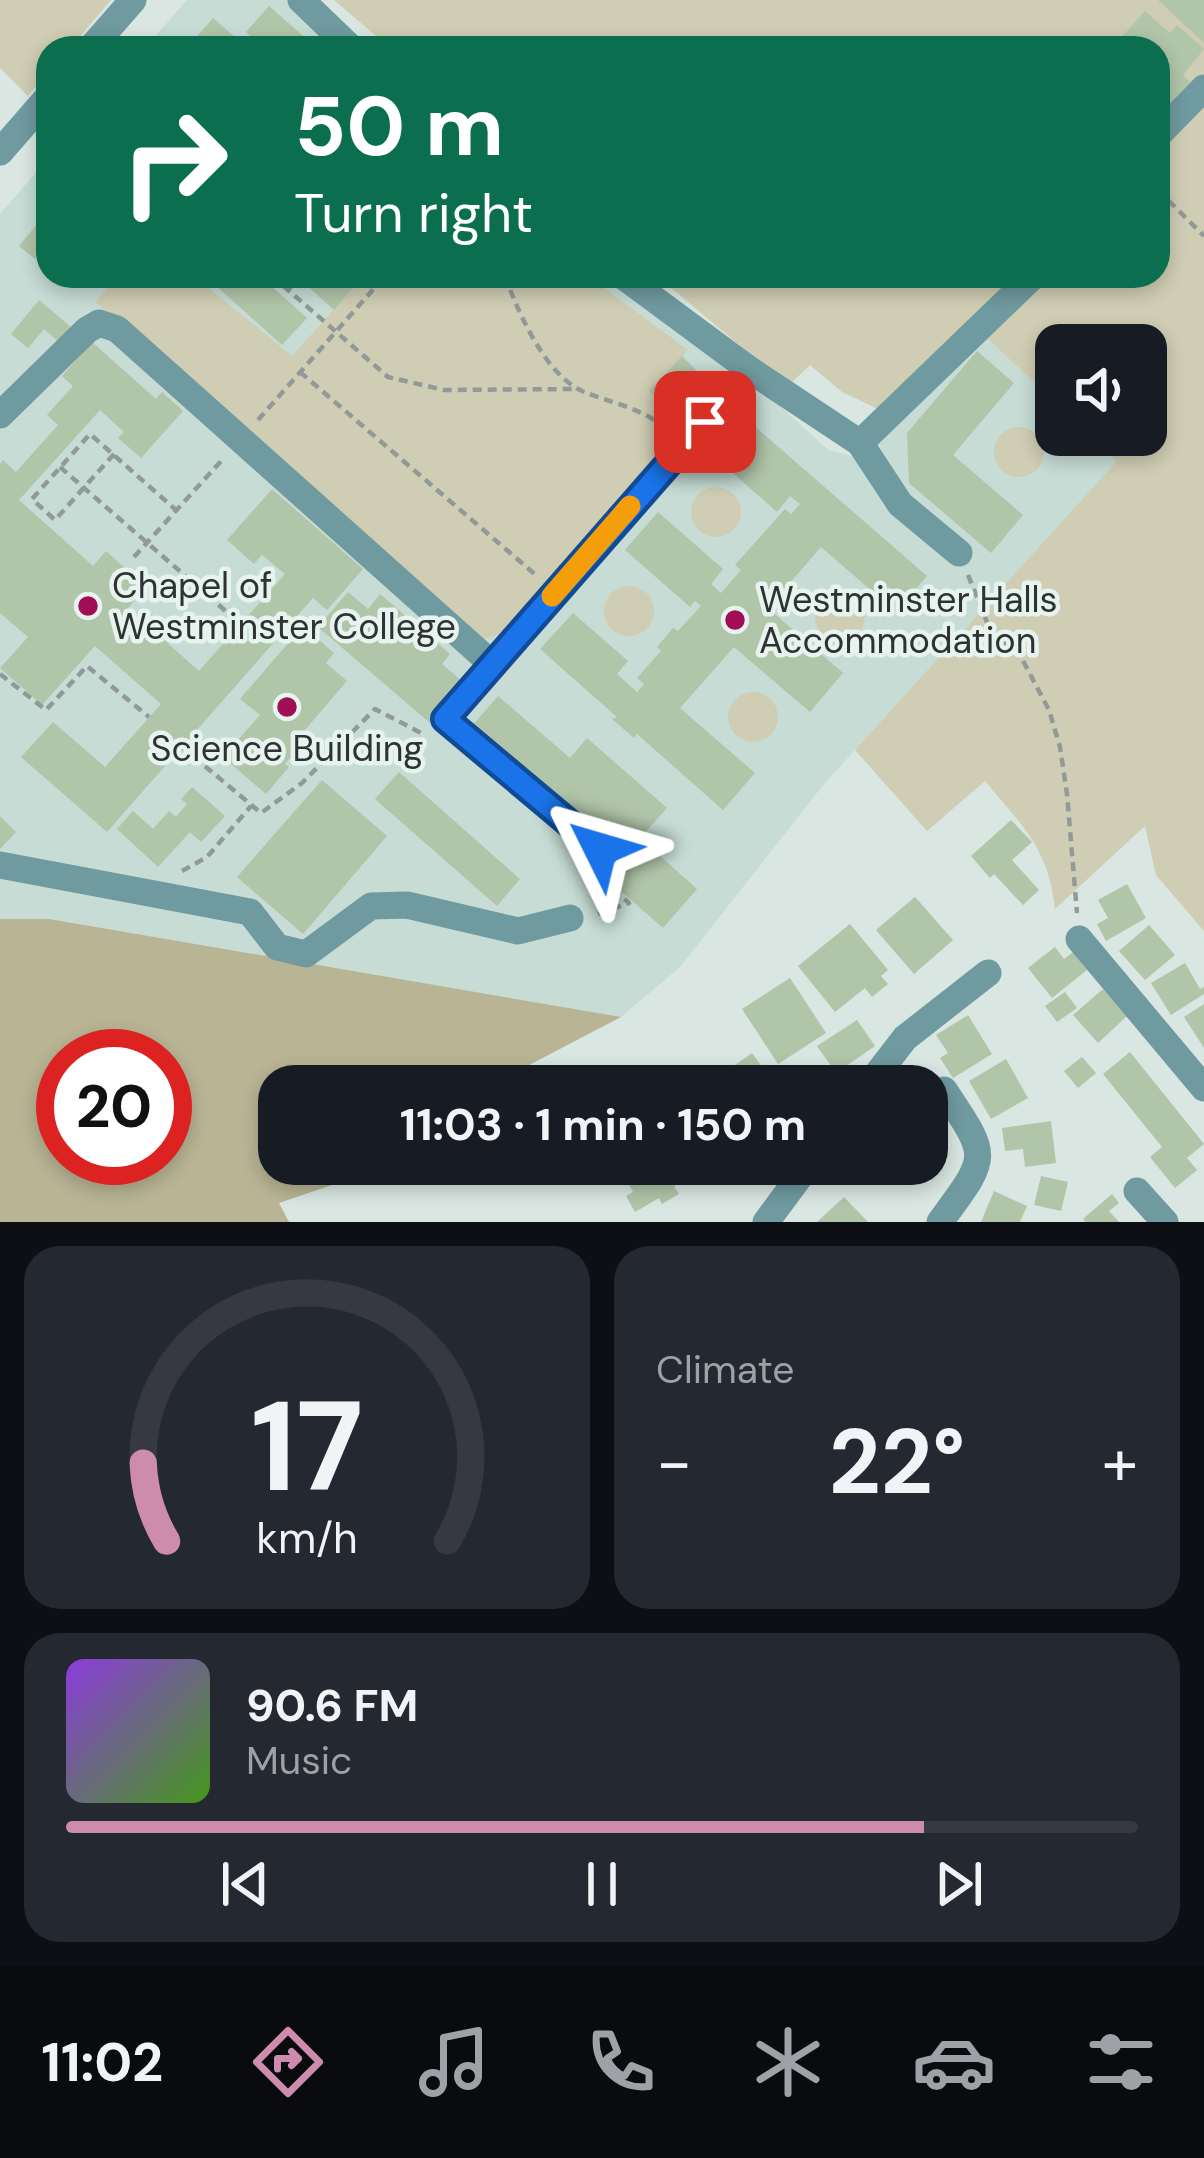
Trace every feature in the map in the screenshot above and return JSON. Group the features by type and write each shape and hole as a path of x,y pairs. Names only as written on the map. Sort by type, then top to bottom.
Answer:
{"street":[{"path":"102,36 133,0"},
{"path":"301,0 338,36"},
{"path":"1170,123 1204,88"},
{"path":"0,152 36,111"},
{"path":"639,288 860,443 900,504 959,553"},
{"path":"860,443 1021,288"},
{"path":"0,415 86,331 99,323 117,329 492,664"},
{"path":"600,849 445,719 750,370"},
{"path":"0,865 250,912 277,947 305,954 371,906 407,905 518,931 570,918"},
{"path":"1079,939 1204,1088"},
{"path":"884,1065 905,1038 988,973"},
{"path":"940,1222 976,1172 978,1141 948,1096"},
{"path":"766,1222 793,1185"},
{"path":"1137,1191 1165,1222"}],"path":[{"path":"1170,202 1204,236"},
{"path":"286,288 388,377 444,390 578,389"},
{"path":"134,557 374,288"},
{"path":"510,288 529,334 562,378 662,425 682,448"},
{"path":"300,372 555,592"},
{"path":"114,454 55,520 32,499 90,434 114,454 176,510"},
{"path":"60,467 236,620"},
{"path":"959,553 991,632 1021,656 1049,710 1066,794 1073,908 1086,925 1079,939"},
{"path":"0,674 46,710 87,666 149,717"},
{"path":"182,747 261,813 302,783 375,709 422,735 445,719"},
{"path":"199,878 179,872 207,856 251,806"},
{"path":"570,918 629,903 588,864 600,849"}],"shaded area":[{"path":"0,0 111,0 80,36 36,36 36,87 28,96 0,68"},
{"path":"187,0 290,0 328,36 156,36"},
{"path":"334,0 1204,0 1204,931 1156,875 1145,826 1055,909 1040,853 985,781 927,831 855,750 1117,461 1112,456 1167,456 1167,324 1035,324 1035,383 985,336 880,410 842,392 810,365 788,386 671,288 1170,288 1170,36 376,36"},
{"path":"36,173 36,288 622,288 756,384 828,450 860,458 985,336 1035,383 1035,456 1113,456 1118,461 824,784 680,967 621,1017 441,1065 258,1065 258,1080 192,1063 192,1029 36,1029 36,1171 0,1189 0,214"},
{"path":"107,288 209,288 292,356 353,288 604,288 688,350 650,391 687,430 508,632 482,639 95,302"},
{"path":"1009,429 1035,433 1035,456 1043,456 1042,462 1029,475 1009,475 996,462 996,442"},
{"path":"716,487 734,494 741,512 734,530 716,537 698,530 691,512 698,494"},
{"path":"629,586 647,593 654,611 647,629 629,636 611,629 604,611 611,593"},
{"path":"840,591 858,598 865,616 858,634 840,641 822,634 815,616 822,598"},
{"path":"753,692 771,699 778,717 771,735 753,742 735,735 728,717 735,699"},
{"path":"0,919 49,919 621,1017 529,1065 258,1065 258,1185 332,1185 279,1203 289,1222 0,1222"}],"building":[{"path":"1158,0 1204,0 1204,43"},
{"path":"269,6 303,36 250,36 246,32"},
{"path":"1145,11 1170,33 1177,25 1204,49 1183,75 1190,82 1170,103 1170,36 1123,36"},
{"path":"213,18 234,36 197,36"},
{"path":"36,225 36,258 19,246"},
{"path":"218,288 273,288 307,318 282,345"},
{"path":"309,288 353,288 334,310"},
{"path":"39,300 71,327 59,342 44,329 28,348 11,334"},
{"path":"92,342 156,399 162,392 183,411 141,458 118,438 124,432 100,410 19,500 93,566 106,551 146,587 128,608 199,671 285,574 262,555 254,564 227,540 272,489 363,569 327,610 313,598 107,832 21,757 53,722 105,767 161,704 95,646 42,705 0,668 28,637 0,613 0,464 3,460 16,472 58,425 47,415 73,386 62,376"},
{"name":"Westminster Halls Accommodation","path":"977,351 1014,383 953,455 1023,515 991,553 909,483 907,433"},
{"path":"682,356 699,373 667,407 649,391"},
{"name":"Westminster Halls Accommodation","path":"744,417 927,576 896,612 821,547 768,608 843,673 810,712 734,647 680,708 755,773 723,810 637,734 634,738 612,719 617,717 540,649 573,613 628,661 617,674 637,692 644,684 637,678 661,651 657,647 701,606 695,601 690,607 625,550 658,512 723,569 711,584 721,593 741,570 735,565 785,509 791,514 800,504 790,496 777,512 712,455"},
{"path":"348,592 368,609 380,594 450,654 442,664 464,683 430,723 318,627"},
{"name":"Science Building","path":"303,626 334,653 326,663 347,681 305,730 313,737 285,764 289,767 266,794 223,757 260,715 240,699"},
{"path":"498,696 570,758 587,738 667,808 640,838 697,889 663,928 598,871 614,852 471,727"},
{"path":"399,772 520,879 497,906 375,799"},
{"path":"322,780 387,836 303,934 237,877"},
{"path":"192,787 225,816 201,842 190,832 158,867 117,829 133,811 153,829 169,811 176,817 187,804 181,799"},
{"path":"0,816 16,832 0,849"},
{"path":"1011,820 1032,842 1012,860 1039,890 1023,905 971,856"},
{"path":"1127,884 1146,918 1106,941 1097,924 1108,918 1098,900"},
{"path":"915,897 953,940 914,974 876,930"},
{"path":"850,924 888,970 881,976 888,984 872,997 865,988 835,1012 798,966"},
{"path":"1149,925 1175,955 1145,980 1119,951"},
{"path":"1055,947 1064,959 1073,952 1087,970 1052,998 1028,968"},
{"path":"1185,963 1200,989 1204,987 1204,994 1171,1015 1151,983"},
{"path":"790,978 826,1033 778,1064 742,1009"},
{"path":"1103,989 1127,1016 1098,1043 1073,1015"},
{"path":"1065,992 1077,1008 1057,1022 1045,1006"},
{"path":"1204,1004 1204,1048 1184,1017"},
{"path":"968,1015 992,1054 953,1078 940,1058 948,1053 936,1035"},
{"path":"857,1020 875,1046 848,1065 830,1065 817,1046"},
{"path":"1130,1052 1204,1144 1187,1158 1197,1170 1175,1188 1150,1157 1162,1147 1103,1074"},
{"path":"752,1053 761,1065 735,1065"},
{"path":"1082,1057 1096,1073 1078,1088 1064,1071"},
{"path":"1006,1059 1028,1098 991,1119 969,1081"},
{"path":"1051,1121 1056,1163 1025,1167 1023,1149 1005,1151 1002,1128"},
{"path":"1041,1176 1068,1182 1061,1211 1034,1205"},
{"path":"629,1185 676,1185 679,1194 662,1204 659,1198 635,1212 626,1196 633,1192"},
{"path":"994,1191 1027,1206 1020,1222 981,1222"},
{"path":"1112,1194 1119,1203 1109,1211 1119,1222 1083,1219"},
{"path":"844,1197 868,1222 817,1222"}],"slow traffic":[{"path":"552,596 630,506"}],"place":[{"name":"Chapel of Westminster College","path":"88,606"},
{"name":"Westminster Halls Accommodation","path":"735,620"},
{"name":"Science Building","path":"287,707"}],"route":[{"path":"600,849 445,719 705,422"}]}
